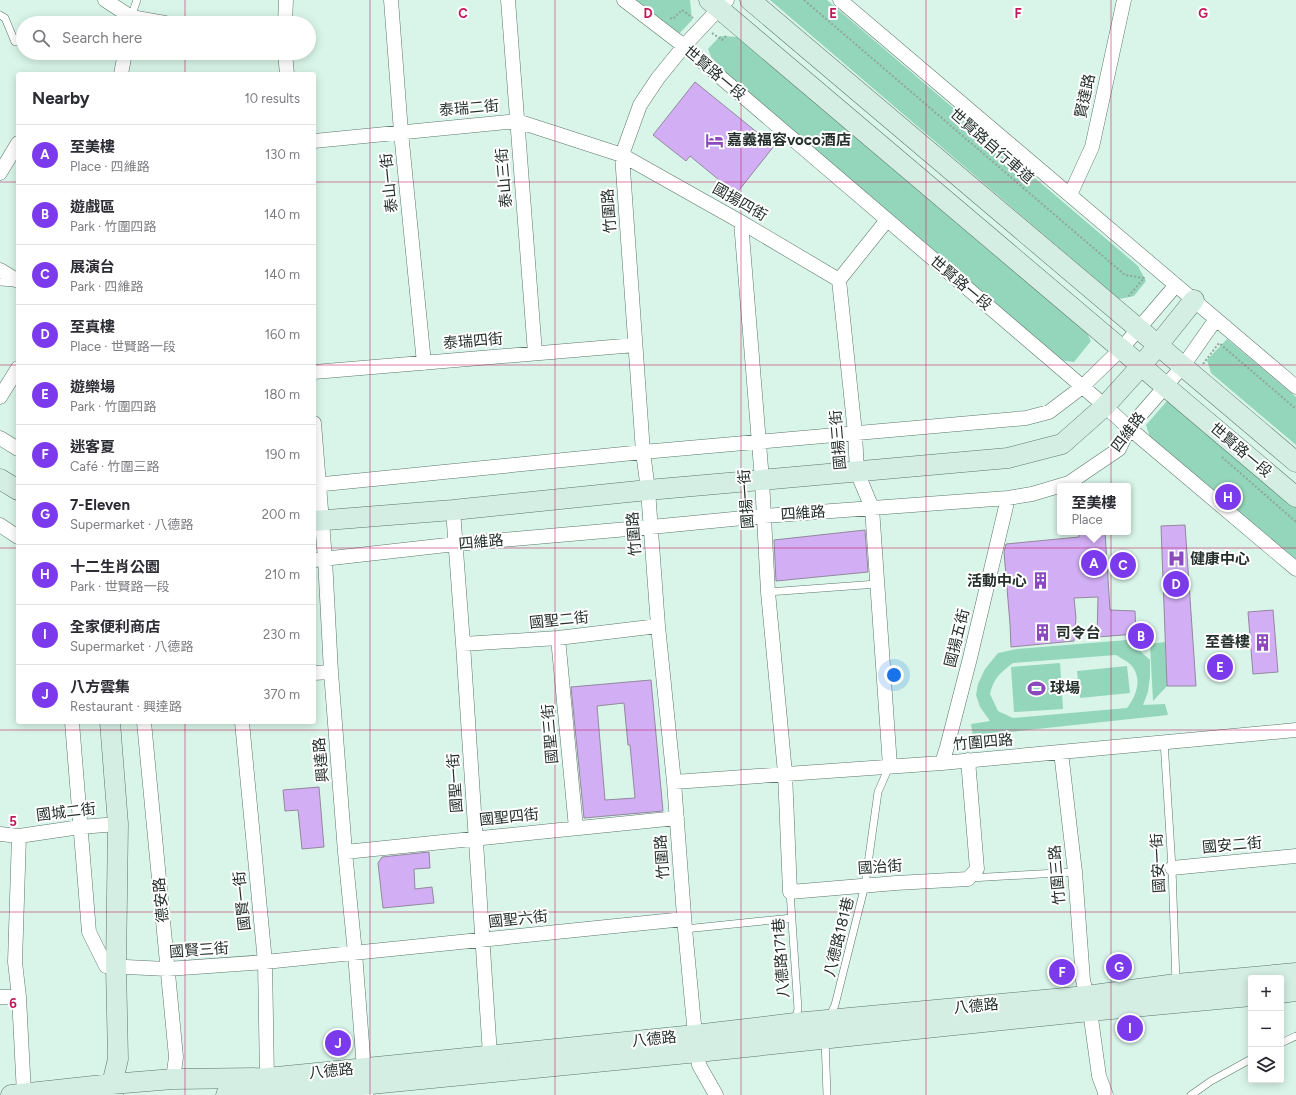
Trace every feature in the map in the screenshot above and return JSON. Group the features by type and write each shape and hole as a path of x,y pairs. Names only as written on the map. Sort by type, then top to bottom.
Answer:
{"street":[{"path":"105,0 125,16"},
{"path":"285,16 286,0"},
{"name":"泰山一街","path":"391,0 401,132 424,363"},
{"name":"泰山三街","path":"508,0 535,353"},
{"name":"世賢路一段","path":"624,0 684,46 1129,428 1296,569"},
{"name":"世賢路一段","path":"750,0 1138,329 1158,345 1191,367 1296,462"},
{"path":"840,0 1296,387"},
{"name":"賢達路","path":"1070,196 1092,147 1124,0"},
{"name":"世賢路一段","path":"718,3 1296,496"},
{"name":"竹圍路","path":"716,1095 699,1065 684,924 674,782 658,626 648,490 643,452 622,156 640,105 658,78 718,3"},
{"path":"121,72 124,60"},
{"path":"286,60 287,72"},
{"name":"泰瑞二街","path":"316,142 517,121 622,156"},
{"path":"0,173 16,146"},
{"name":"國揚四街","path":"622,156 741,222 839,280"},
{"path":"839,280 887,220"},
{"name":"國揚一街","path":"741,222 762,480 768,592 785,773"},
{"path":"0,270 16,281"},
{"name":"國揚三街","path":"839,280 855,432 857,472 872,508 890,766"},
{"path":"317,485 643,452 759,443 855,432 1026,418 1049,412 1082,387 1122,348 1176,285"},
{"path":"318,521 453,510 648,490 1008,458 1062,444 1105,406 1142,365 1194,300"},
{"name":"四維路","path":"1066,483 1119,450 1129,428 1165,385 1191,367 1216,319"},
{"name":"泰瑞四街","path":"316,372 635,345"},
{"path":"0,397 16,371"},
{"path":"0,438 16,448"},
{"name":"興達路","path":"316,464 320,560 365,1082"},
{"path":"0,479 16,489"},
{"name":"四維路","path":"320,560 456,544 764,516 1008,498 1032,494 1057,486"},
{"name":"國揚五街","path":"942,763 968,665 1008,498"},
{"name":"國聖一街","path":"453,510 490,1055"},
{"path":"0,525 16,536"},
{"name":"國聖二街","path":"463,644 558,638 658,626"},
{"name":"國聖三街","path":"558,638 576,828"},
{"path":"316,673 330,672"},
{"path":"72,724 89,932 106,966 116,967"},
{"path":"110,724 118,824 116,967 118,1059 113,1089"},
{"name":"德安路","path":"144,724 176,1057 173,1079"},
{"name":"國賢一街","path":"242,724 265,962 267,1078"},
{"name":"竹圍四路","path":"674,782 942,763 1164,741 1296,730"},
{"name":"竹圍三路","path":"1061,752 1075,872 1083,980 1099,1076 1106,1095"},
{"path":"968,760 977,869 968,879"},
{"path":"785,773 790,892"},
{"name":"國聖四街","path":"345,852 677,818"},
{"name":"國城二街","path":"0,834 19,836 80,827 118,824"},
{"name":"國城二街","path":"17,1094 19,997 16,962 19,836"},
{"name":"國安二街","path":"1172,868 1296,856"},
{"name":"國治街","path":"790,892 968,879"},
{"name":"國聖六街","path":"355,953 482,940 684,924"},
{"name":"國賢三街","path":"116,967 167,969 265,962 355,953"},
{"name":"八德路","path":"226,1095 310,1090 365,1082 696,1043 1177,994 1296,973"},
{"path":"1284,993 1296,991"},
{"name":"八德路","path":"1177,994 1248,996"},
{"path":"0,997 19,997"},
{"name":"八德路","path":"17,1094 113,1089 173,1079 267,1078 365,1082 490,1055 696,1043 795,1023 826,1029"}],"lane":[{"path":"131,16 137,0"},
{"path":"0,15 5,18 16,42"},
{"path":"0,282 16,282"},
{"path":"768,592 877,584"},
{"name":"國安一街","path":"1164,741 1172,868 1177,994"},
{"name":"八德路181巷","path":"826,1029 835,1005 865,886 878,792 890,766"},
{"path":"968,879 1075,872"},
{"name":"八德路171巷","path":"790,892 798,1010 795,1023"},
{"path":"684,924 792,918"},
{"path":"826,1029 827,1095"},
{"path":"1284,1042 1296,1036"},
{"path":"1191,1095 1211,1081 1248,1062"}],"path":[{"name":"世賢路自行車道","path":"804,0 1125,275 1144,278 1123,304"},
{"path":"666,15 673,19 682,10"},
{"path":"1191,367 1219,344 1296,409"},
{"path":"1219,454 1296,522"}],"green space":[{"path":"634,0 690,0 692,20 680,33 664,26"},
{"path":"770,0 827,0 1138,266 1146,281 1134,296 1119,299"},
{"path":"720,36 739,37 1084,327 1091,341 1074,362 1059,360 715,67 708,49"},
{"path":"1227,339 1296,397 1296,445 1211,373 1207,360"},
{"path":"1167,401 1185,410 1296,506 1296,561 1151,440 1146,425"},
{"path":"1127,640 1150,660 1148,692 1143,705 1165,704 1168,715 973,736 971,724 990,721 980,707 976,695 978,684 985,669 998,653 1017,649","holes":["1116,655 1127,661 1134,669 1136,675 1136,692 1127,708 1013,718 998,711 990,694 993,684 998,676 1013,663"]},
{"path":"1165,642 1167,686 1153,701 1150,644"},
{"name":"球場","path":"1060,663 1063,709 1014,712 1011,667"},
{"name":"球場","path":"1127,666 1130,693 1080,698 1077,671"}],"building":[{"name":"嘉義福容voco酒店","path":"695,82 774,146 736,194 690,156 686,161 653,135"},
{"path":"1185,525 1196,686 1167,686 1161,526"},
{"path":"865,530 868,572 776,581 774,540"},
{"path":"1079,535 1105,535 1110,610 1135,611 1136,634 1097,637 1098,597 1074,598 1076,618 1074,641 1011,647 1004,552 1006,544 1079,537"},
{"name":"至善樓","path":"1273,610 1278,672 1253,674 1248,612"},
{"path":"651,680 663,811 584,818 571,687","holes":["624,703 628,745 630,745 635,798 605,800 597,706"]},
{"path":"319,787 324,847 302,849 298,810 285,811 283,790"},
{"path":"429,852 430,868 414,869 415,889 432,887 434,903 383,908 378,863 382,857"}],"place":[{"name":"嘉義福容voco酒店","path":"714,140"},
{"name":"十二生肖公園","path":"1228,497"},
{"name":"健康中心","path":"1177,559"},
{"name":"至美樓","path":"1094,563"},
{"name":"展演台","path":"1123,565"},
{"name":"活動中心","path":"1040,581"},
{"name":"至真樓","path":"1176,584"},
{"name":"司令台","path":"1043,633"},
{"name":"遊戲區","path":"1141,636"},
{"name":"至善樓","path":"1263,642"},
{"name":"遊樂場","path":"1220,667"},
{"name":"球場","path":"1037,688"},
{"name":"7-Eleven","path":"1119,967"},
{"name":"迷客夏","path":"1062,972"},
{"name":"全家便利商店","path":"1130,1028"},
{"name":"八方雲集","path":"338,1043"}]}
